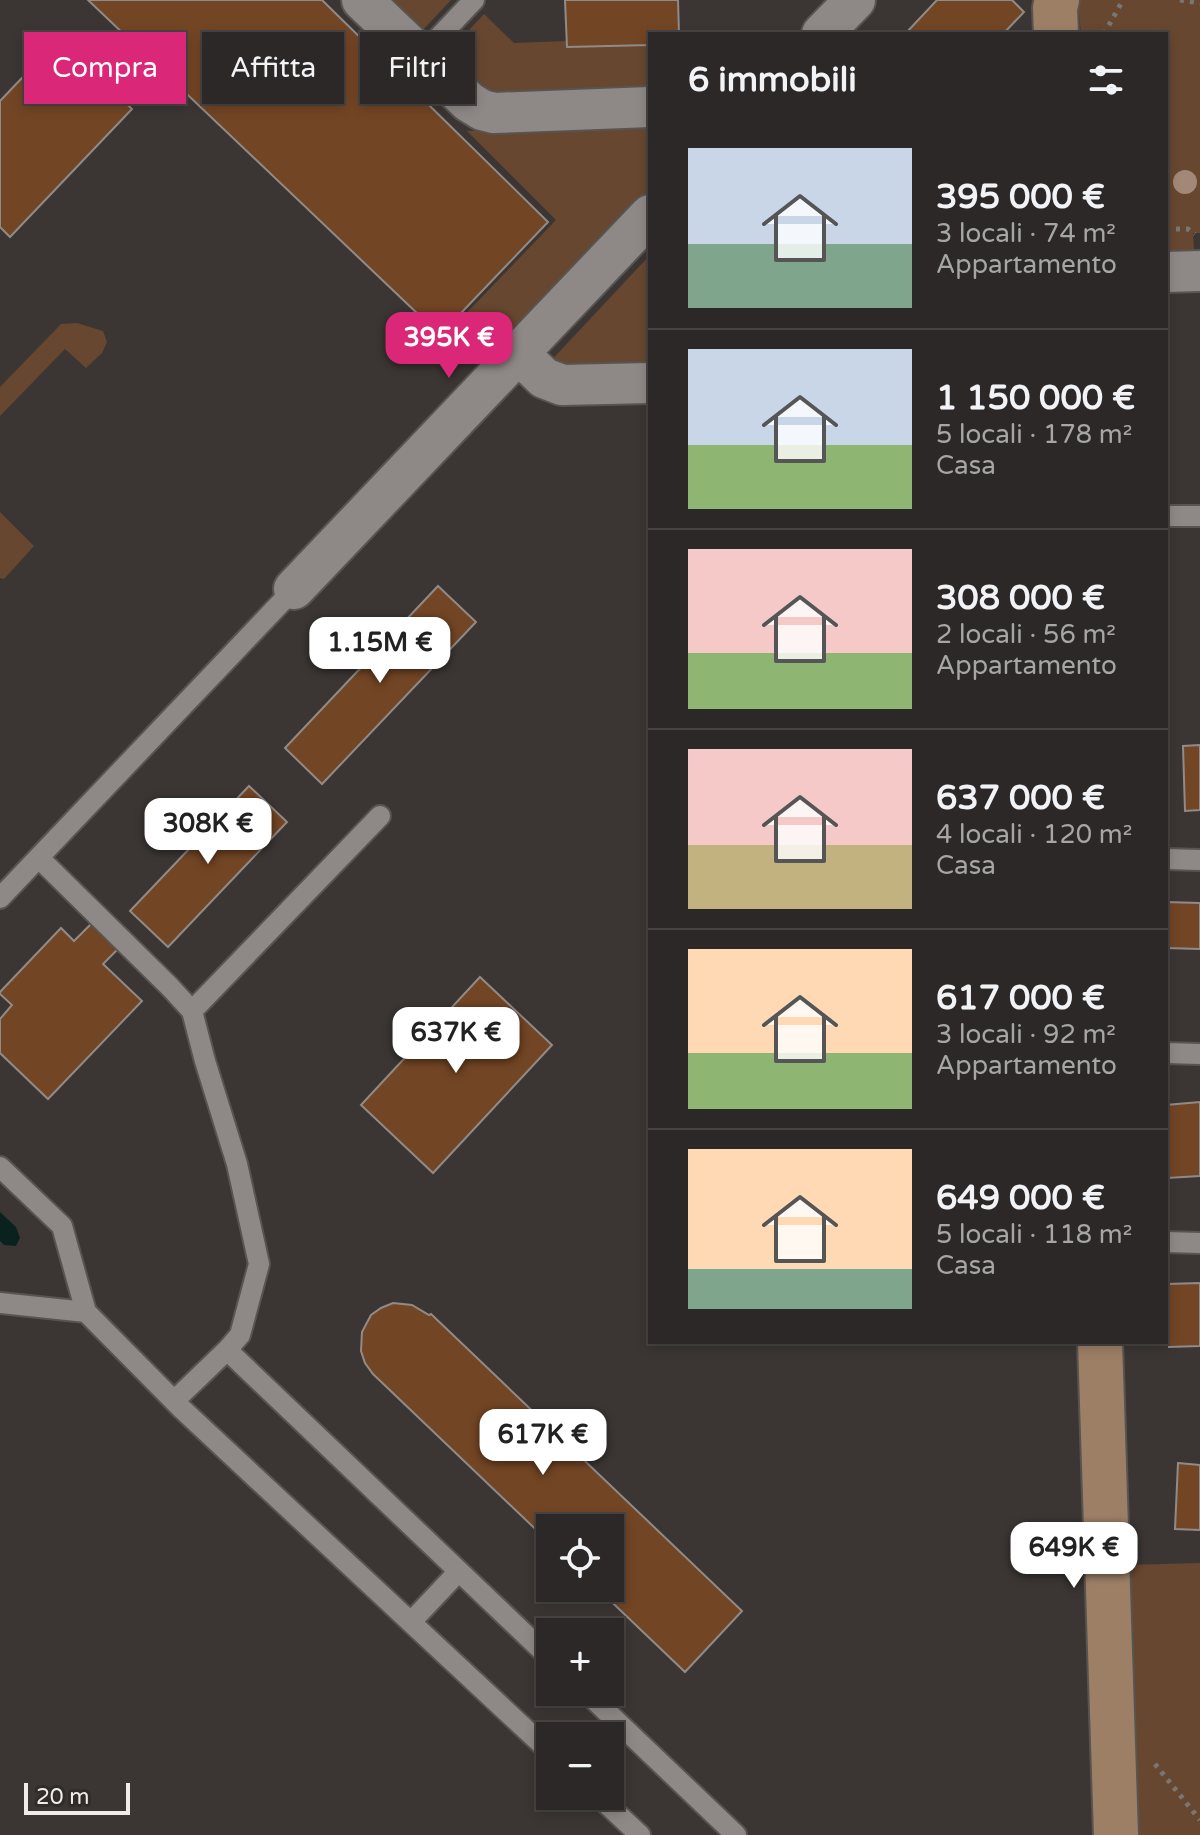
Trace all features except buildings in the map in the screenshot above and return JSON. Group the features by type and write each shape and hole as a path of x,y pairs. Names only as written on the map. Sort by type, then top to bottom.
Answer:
{"street":[{"path":"362,0 396,32"},
{"path":"824,32 855,0"},
{"path":"472,104 497,113 648,107"},
{"path":"294,589 648,217"},
{"path":"1168,272 1200,271"},
{"path":"518,353 544,378 558,384 648,383"},
{"path":"1100,1344 1116,1835"}],"lane":[{"path":"444,32 474,0"},
{"path":"1168,516 1200,516"},
{"path":"0,898 294,589"},
{"path":"192,1011 380,816"},
{"path":"39,858 192,1011 237,1164 259,1264 240,1335 174,1401"},
{"path":"1168,859 1200,860"},
{"path":"1168,1053 1200,1054"},
{"path":"0,1167 62,1226 86,1312 174,1401 536,1739"},
{"path":"1168,1242 1200,1243"},
{"path":"0,1303 86,1312"},
{"path":"227,1350 536,1645"},
{"path":"411,1622 459,1571"},
{"path":"601,1706 736,1835"},
{"path":"613,1810 640,1835"}],"path":[{"path":"1105,32 1123,0"},
{"path":"1180,0 1199,2"}],"shaded area":[{"path":"388,0 451,0 421,32"},
{"path":"1078,0 1200,0 1200,233 1193,233 1194,250 1168,250 1168,32 1081,32"},
{"path":"484,14 514,43 566,41 567,47 648,45 648,91 489,97 475,83 475,32 467,32"},
{"path":"648,125 648,192 483,362 451,329 556,220 467,131"},
{"path":"648,257 648,364 546,366"},
{"path":"77,323 103,331 107,342 102,353 86,368 65,349 0,416 0,387 61,324"},
{"path":"0,512 34,546 4,579 0,578"},
{"path":"1200,1563 1200,1835 1131,1835 1125,1565"}],"water":[{"path":"0,1212 16,1227 20,1238 16,1246 4,1245 0,1241"}]}
